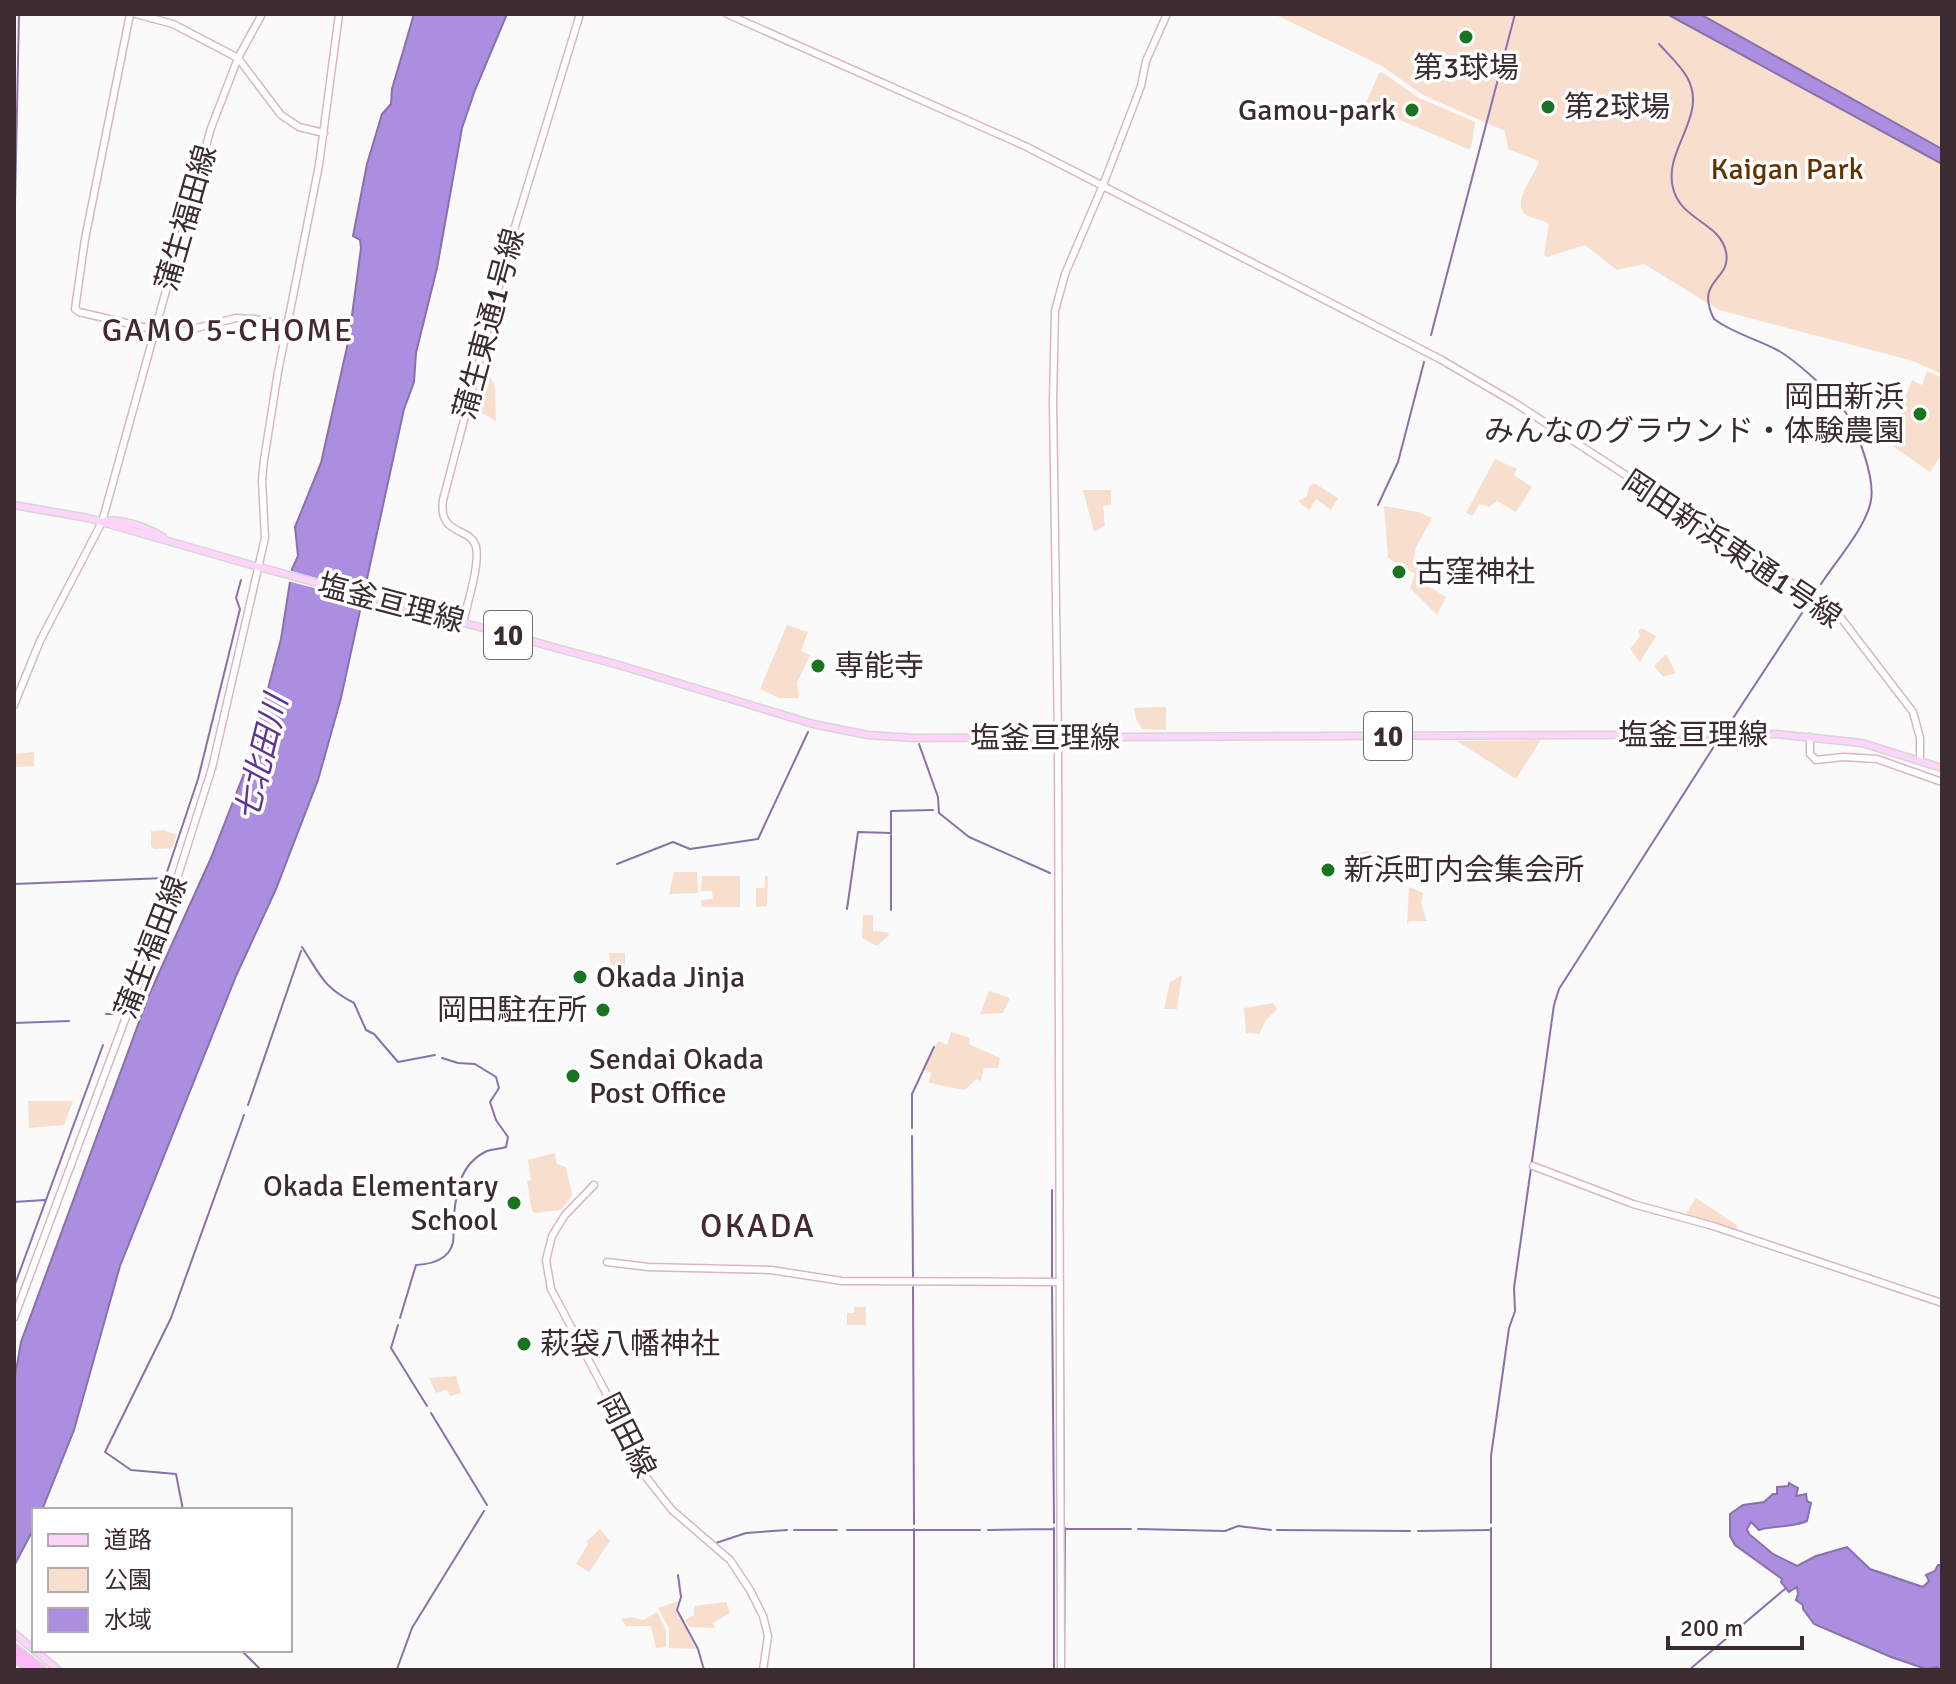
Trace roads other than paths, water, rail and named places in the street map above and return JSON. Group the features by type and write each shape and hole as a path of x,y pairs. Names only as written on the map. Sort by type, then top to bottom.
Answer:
{"highway":[{"path":"14,1648 42,1670"},
{"path":"14,1657 31,1670"}],"main road":[{"name":"塩釜亘理線","path":"15,505 102,522 619,665 837,730 914,738 1718,733 1862,743 1942,768"},
{"name":"塩釜亘理線","path":"102,522 113,520 154,531 170,541"},
{"path":"138,527 149,532 149,536"},
{"path":"14,1633 32,1648"},
{"path":"37,1652 58,1670"}],"street":[{"path":"287,325 236,318 173,334 79,312 74,305 133,14 173,24 238,58 281,115 299,127 324,133"},
{"name":"蒲生福田線","path":"14,705 40,641 102,522 211,128 238,58 262,14"},
{"name":"蒲生福田線","path":"14,1318 194,829 241,648 260,568 265,534 262,475 324,133 339,14"},
{"name":"蒲生東通1号線","path":"463,623 476,559 476,544 448,525 442,509 443,500 513,233 580,14"},
{"path":"727,14 911,94 1103,185"},
{"path":"1061,1670 1058,738 1053,402 1055,311 1065,274 1099,197 1141,86 1146,61 1167,14"},
{"name":"岡田新浜東通1号線","path":"1103,185 1440,359 1515,403 1830,609 1861,643 1913,712 1920,738 1920,760"},
{"path":"1810,737 1810,754 1816,760 1843,757 1877,759 1942,782"},
{"path":"1533,1166 1645,1208 1713,1226 1942,1303"},
{"name":"岡田線","path":"594,1185 565,1215 552,1236 546,1260 551,1289 605,1391 626,1443 641,1469 672,1510 730,1560 750,1590 763,1616 768,1636 763,1670"},
{"path":"607,1262 648,1267 771,1270 842,1281 1059,1282"}],"water":[{"name":"七北田川","path":"414,14 507,14 462,128 437,268 416,353 414,382 404,409 341,698 318,780 120,1266 74,1430 43,1508 32,1508 32,1532 14,1566 14,1382 21,1342 149,995 211,858 249,761 281,639 292,569 298,556 295,527 321,463 349,338 361,248 360,240 353,236 367,164 382,114 391,104 392,89"},
{"path":"1667,14 1700,14 1942,149 1942,164"},
{"path":"1789,1483 1798,1488 1796,1496 1806,1494 1807,1501 1811,1503 1807,1521 1759,1530 1751,1522 1747,1529 1773,1554 1797,1566 1816,1556 1847,1547 1870,1569 1923,1587 1929,1581 1926,1575 1942,1565 1942,1670 1937,1667 1926,1669 1891,1657 1814,1624 1803,1605 1796,1600 1797,1587 1789,1592 1782,1579 1735,1545 1730,1536 1730,1514 1743,1505 1764,1502 1777,1494 1777,1487 1788,1486"}],"waterway":[{"path":"14,252 19,14"},
{"path":"1431,335 1515,14"},
{"path":"1659,44 1687,77 1692,91 1690,119 1674,160 1673,188 1684,208 1716,234 1726,252 1724,269 1708,296 1714,319 1779,351 1816,380 1846,413 1864,455 1872,491 1868,510 1864,521 1821,584"},
{"path":"1378,505 1398,462 1424,362"},
{"path":"106,1014 113,1014 154,911 198,779 240,609 236,598 241,580"},
{"path":"1724,732 1802,613"},
{"path":"617,864 673,842 690,849 758,839 808,732"},
{"path":"1491,1523 1491,1456 1509,1328 1515,1311 1514,1288 1554,1005 1559,989 1720,737"},
{"path":"919,744 938,797 939,813 969,837 1050,873"},
{"path":"847,909 858,832 891,833 891,811 933,810"},
{"path":"891,835 891,910"},
{"path":"14,884 165,878"},
{"path":"302,947 324,980 335,992 354,1003 366,1030 374,1034 398,1062 435,1055"},
{"path":"248,1105 301,951"},
{"path":"14,1023 69,1021"},
{"path":"14,1287 103,1045"},
{"path":"912,1128 912,1094 934,1047"},
{"path":"442,1058 475,1064 496,1077 499,1088 490,1102 496,1120 508,1137 506,1147 487,1151 469,1164 457,1192 453,1224"},
{"path":"183,1508 176,1474 131,1470 105,1452 171,1318 244,1115"},
{"path":"912,1136 913,1278"},
{"path":"1052,1190 1052,1278"},
{"path":"14,1202 45,1200"},
{"path":"400,1318 416,1265 432,1263 449,1252 453,1230"},
{"path":"1052,1286 1054,1523"},
{"path":"913,1287 914,1524"},
{"path":"398,1325 391,1348 427,1406"},
{"path":"1063,1348 1064,1523"},
{"path":"431,1413 487,1505"},
{"path":"397,1669 412,1628 484,1511"},
{"path":"1138,1529 1225,1531 1238,1526 1271,1530"},
{"path":"1054,1528 1054,1670"},
{"path":"1064,1665 1065,1528"},
{"path":"1491,1528 1491,1670"},
{"path":"914,1529 914,1670"},
{"path":"988,1530 1054,1529"},
{"path":"1066,1529 1131,1529"},
{"path":"716,1543 746,1533 787,1530"},
{"path":"794,1530 837,1530"},
{"path":"847,1530 980,1530"},
{"path":"1277,1530 1410,1531"},
{"path":"1418,1531 1489,1530"},
{"path":"678,1575 681,1597 677,1610 698,1649 704,1670"},
{"path":"1689,1670 1786,1588"},
{"path":"243,1652 261,1670"}],"place":[{"name":"第3球場","path":"1466,37"},
{"name":"第2球場","path":"1548,107"},
{"name":"Gamou-park","path":"1412,110"},
{"name":"岡田新浜 みんなのグラウンド・体験農園","path":"1920,414"},
{"name":"古窪神社","path":"1399,572"},
{"name":"専能寺","path":"818,666"},
{"name":"新浜町内会集会所","path":"1328,870"},
{"name":"Okada Jinja","path":"580,977"},
{"name":"岡田駐在所","path":"603,1010"},
{"name":"Sendai Okada Post Office","path":"573,1076"},
{"name":"Okada Elementary School","path":"514,1203"},
{"name":"萩袋八幡神社","path":"524,1344"}],"district":[{"name":"GAMO 5-CHOME","path":"228,330"},
{"name":"OKADA","path":"758,1225"}],"park label":[{"name":"Kaigan Park","path":"1787,169"}]}
